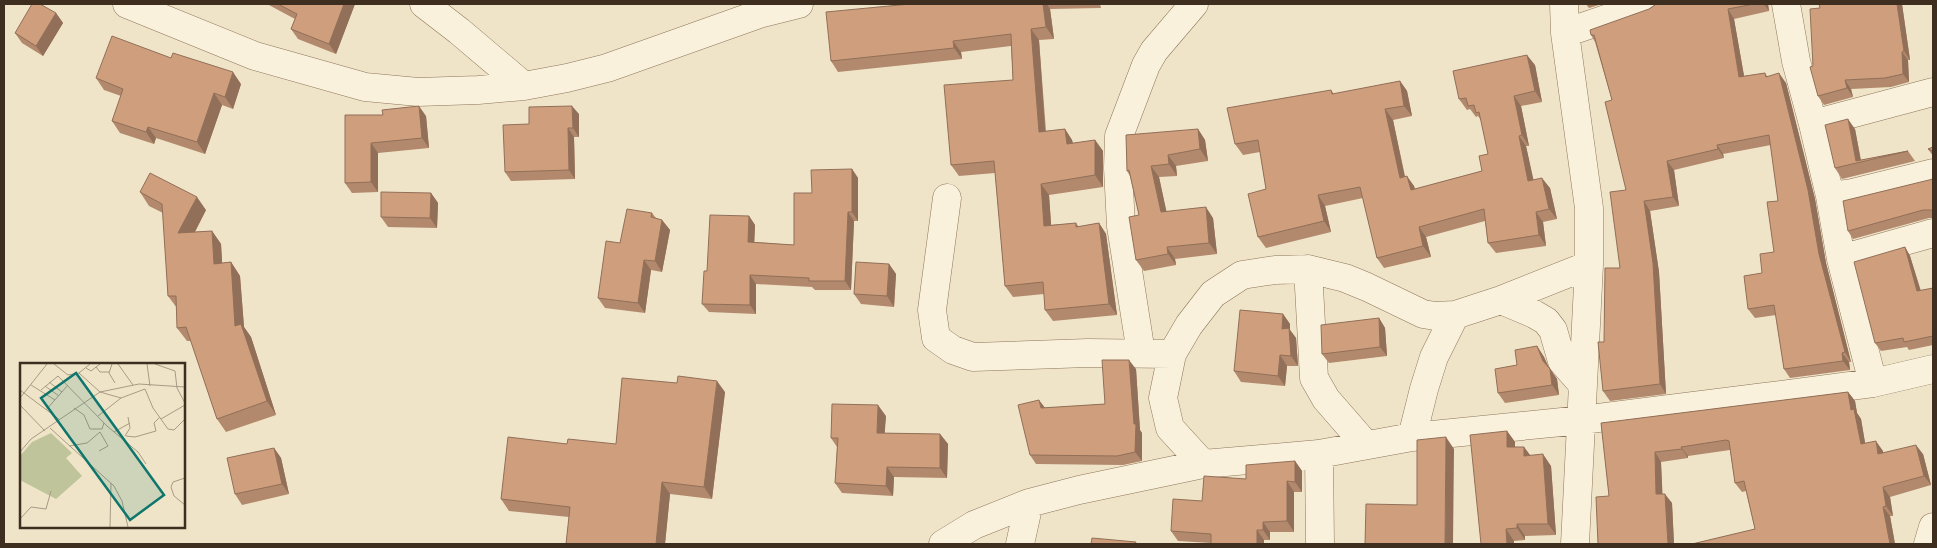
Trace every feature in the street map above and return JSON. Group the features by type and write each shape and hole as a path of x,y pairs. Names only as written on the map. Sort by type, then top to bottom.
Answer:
{"street":[{"path":"128,4 255,56 366,87 418,92 524,86 567,78 607,68 750,17 799,4"},
{"path":"424,4 524,86"},
{"path":"1141,353 1121,226 1118,168 1119,136 1146,65 1154,51 1194,4"},
{"path":"1564,4 1565,33 1589,208 1589,266 1575,544"},
{"path":"1565,33 1650,4"},
{"path":"1786,4 1796,61 1830,196 1841,259 1873,383"},
{"path":"1813,124 1933,92"},
{"path":"1830,196 1852,193 1933,173"},
{"path":"947,198 932,310 936,338 953,350 972,357 1088,353 1172,354"},
{"path":"1841,259 1933,233"},
{"path":"1203,464 1170,428 1163,398 1172,354 1189,325 1213,294 1242,275 1275,270 1308,269 1345,278 1367,286 1423,314 1435,316 1455,315 1501,300 1589,266"},
{"path":"1308,269 1314,378 1326,399 1366,445"},
{"path":"1501,300 1546,321 1553,330 1562,361 1583,385"},
{"path":"1412,437 1434,356 1455,315"},
{"path":"943,544 974,526 1029,503 1203,464 1319,454 1412,437 1582,420 1873,383 1933,369"},
{"path":"1152,474 1170,428"},
{"path":"1319,454 1320,544"},
{"path":"1020,544 1029,503"},
{"path":"1928,544 1933,527"}],"building":[{"path":"32,4 40,4 56,13 36,46 15,33"},
{"path":"278,4 344,4 329,44 291,29 297,14"},
{"path":"910,4 1043,4 1046,27 1031,29 1039,132 1065,129 1067,144 1095,140 1095,175 1041,184 1044,226 1076,223 1076,227 1099,223 1109,304 1045,310 1043,282 1005,286 994,161 951,165 944,85 1013,80 1011,34 953,41 954,48 831,61 826,12"},
{"path":"1656,4 1754,4 1728,9 1739,77 1765,73 1766,77 1779,73 1808,190 1819,254 1845,352 1842,353 1843,361 1784,369 1774,305 1748,309 1744,276 1762,273 1760,254 1774,252 1767,202 1778,201 1769,135 1717,145 1718,149 1667,161 1673,197 1644,201 1653,263 1660,384 1603,391 1598,342 1604,342 1605,268 1620,268 1610,192 1626,190 1605,102 1612,100 1594,35 1591,35 1590,30 1649,9"},
{"path":"1819,4 1897,4 1904,51 1902,52 1903,74 1885,78 1845,80 1847,88 1818,96 1810,67 1813,66 1810,9 1820,8"},
{"path":"112,36 171,58 173,53 233,72 225,97 214,93 197,142 148,127 146,132 112,121 123,89 96,78"},
{"path":"1527,55 1535,91 1514,96 1522,135 1519,136 1528,181 1542,178 1549,209 1536,212 1539,235 1488,243 1484,209 1419,227 1423,246 1377,258 1360,187 1318,195 1324,221 1258,237 1248,194 1266,189 1258,140 1235,144 1227,108 1331,90 1332,94 1400,81 1404,106 1385,109 1400,178 1407,176 1411,190 1482,171 1479,156 1488,154 1479,112 1476,113 1474,105 1468,106 1466,98 1459,99 1453,71"},
{"path":"419,106 422,138 371,143 371,182 345,183 345,115 383,115 382,110"},
{"path":"572,106 573,128 568,128 569,170 505,172 503,125 529,124 529,107"},
{"path":"1848,119 1856,161 1908,151 1835,168 1825,125"},
{"path":"1198,129 1200,149 1168,155 1169,164 1151,166 1161,212 1206,207 1209,243 1167,247 1168,254 1136,260 1129,217 1139,215 1129,170 1127,171 1126,135"},
{"path":"852,169 852,212 848,212 845,281 809,281 809,278 750,275 750,305 702,304 704,271 707,271 710,215 749,216 748,242 794,245 794,193 812,193 811,170"},
{"path":"150,173 197,197 178,233 212,231 214,264 231,262 235,326 241,324 267,401 217,419 186,327 177,328 176,296 168,296 162,204 140,192"},
{"path":"1933,179 1933,211 1923,210 1848,231 1843,201"},
{"path":"381,192 431,193 430,218 381,217"},
{"path":"627,209 652,213 651,217 662,220 655,261 644,260 638,303 598,298 606,241 620,243"},
{"path":"1905,247 1917,291 1933,288 1933,336 1904,342 1903,338 1875,343 1854,262"},
{"path":"856,262 889,264 887,296 854,294"},
{"path":"1240,310 1283,314 1282,329 1289,328 1291,356 1280,355 1278,376 1234,371"},
{"path":"1379,318 1380,347 1322,354 1321,325"},
{"path":"1537,346 1543,361 1550,369 1552,385 1498,393 1495,369 1517,365 1515,350"},
{"path":"1102,360 1129,360 1134,424 1136,424 1135,452 1117,456 1030,455 1018,405 1039,400 1041,408 1105,404"},
{"path":"678,376 717,381 704,487 662,482 656,544 566,544 570,507 501,499 508,437 567,444 568,439 616,444 622,378 677,383"},
{"path":"1848,392 1851,410 1854,409 1861,444 1876,441 1878,454 1916,445 1924,476 1883,487 1886,506 1883,507 1890,544 1692,544 1755,529 1744,481 1735,483 1729,441 1726,440 1681,447 1682,449 1655,452 1656,494 1665,494 1668,544 1598,544 1596,497 1609,496 1601,423"},
{"path":"832,404 878,405 877,433 940,434 940,468 887,467 886,486 835,483 838,438 831,438"},
{"path":"1507,431 1507,447 1524,447 1524,456 1543,454 1548,524 1517,524 1517,528 1506,529 1507,544 1481,544 1470,435"},
{"path":"1446,437 1445,544 1365,544 1366,504 1417,505 1417,440"},
{"path":"274,448 282,484 235,494 227,458"},
{"path":"1295,461 1295,482 1287,481 1287,521 1263,522 1263,530 1257,530 1257,544 1211,544 1211,534 1171,531 1173,499 1202,501 1204,476 1246,479 1246,465"},
{"path":"1092,538 1136,542 1135,544 1091,544"}]}
